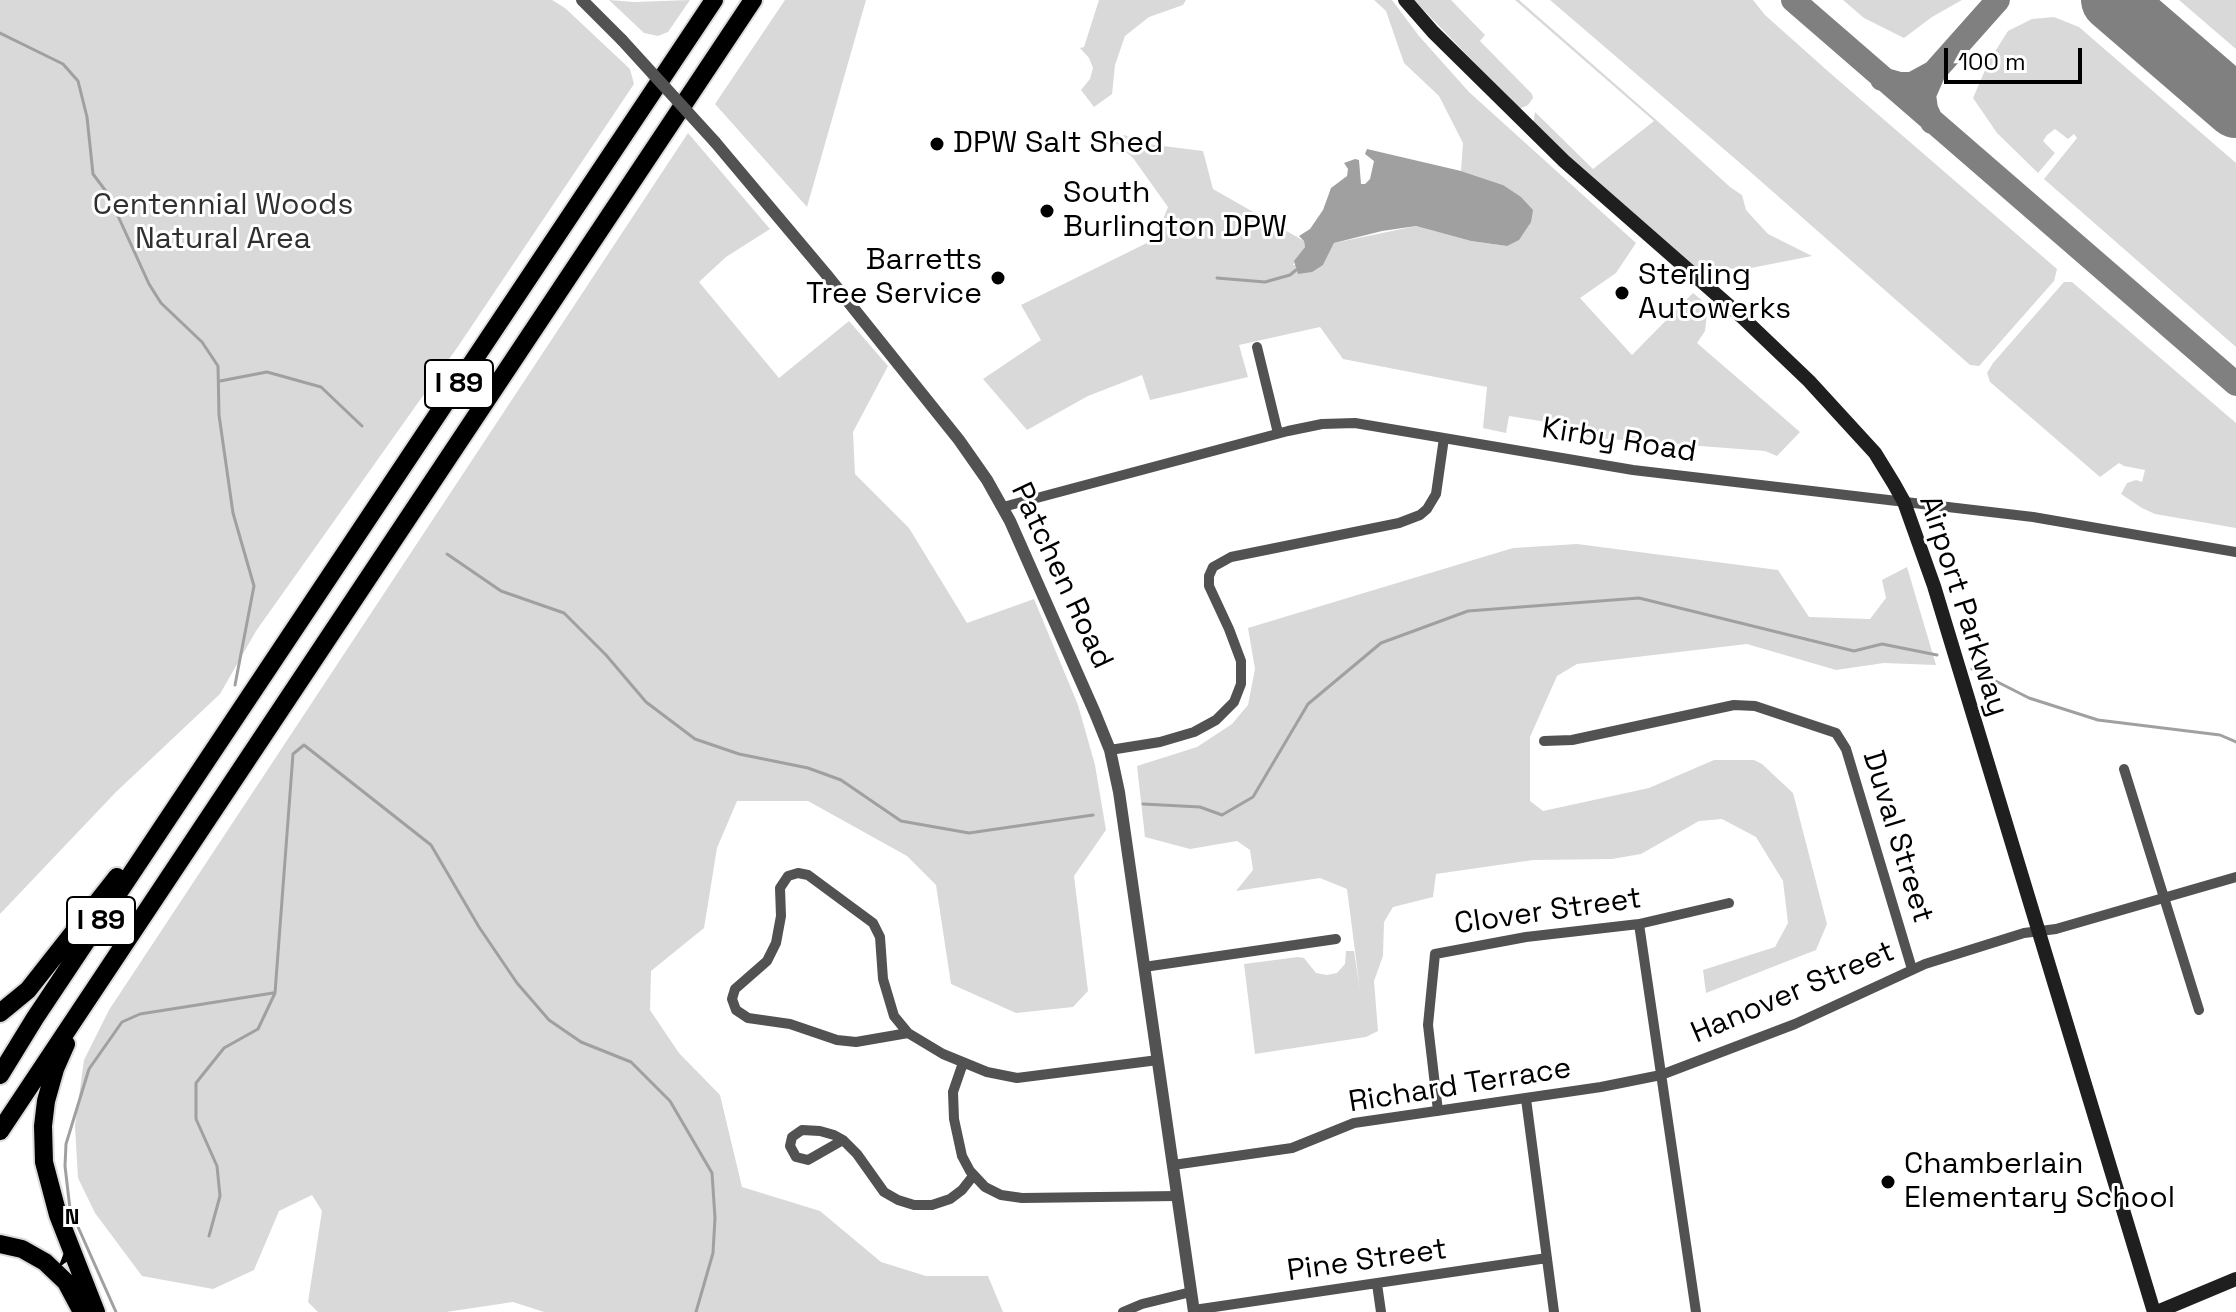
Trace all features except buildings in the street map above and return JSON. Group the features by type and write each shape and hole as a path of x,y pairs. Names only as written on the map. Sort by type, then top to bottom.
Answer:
{"highway":[{"name":"I 89","path":"0,1075 714,0"},
{"name":"I 89","path":"0,1131 753,0"},
{"path":"0,1013 28,990 203,768"},
{"path":"88,995 52,1079 44,1113 43,1151 58,1215 96,1312"},
{"path":"0,1244 22,1249 45,1262 66,1282 82,1312"}],"main road":[{"name":"Airport Parkway","path":"1405,0 1433,32 1564,161 1742,317 1809,381 1875,453 1904,502 1934,586 2037,932 2156,1312"},
{"path":"2156,1312 2236,1279"}],"street":[{"name":"Patchen Road","path":"582,0 776,211 959,440 1003,507 1110,750 1119,792 1194,1311"},
{"path":"1257,347 1278,433"},
{"name":"Kirby Road","path":"1003,507 1278,433 1322,424 1355,423 1633,470 2044,519 2236,552"},
{"path":"1110,750 1160,742 1194,732 1216,720 1234,702 1241,684 1241,661 1209,586 1213,567 1231,557 1387,526 1420,515 1436,494 1444,438"},
{"name":"Duval Street","path":"1544,741 1572,740 1746,704 1836,733 1846,749 1912,969"},
{"path":"2124,769 2199,1010"},
{"path":"908,1033 856,1042 837,1040 790,1024 748,1018 736,1010 732,1003 733,992 767,961 776,943 781,923 780,888 788,876 798,873 808,875 877,927 887,997 894,1016 908,1033 932,1048 987,1072 1017,1078 1158,1060"},
{"name":"Hanover Street","path":"1661,1075 1795,1024 1912,969 2024,933 2056,929 2236,877"},
{"name":"Clover Street","path":"1438,1111 1428,1025 1435,954 1526,937 1639,924 1729,903"},
{"path":"1639,924 1696,1312"},
{"path":"1144,967 1336,939"},
{"path":"963,1063 954,1084 953,1107 959,1147 973,1176 993,1192 1012,1197 1177,1196"},
{"name":"Richard Terrace","path":"1173,1165 1292,1148 1354,1123 1526,1099 1661,1075"},
{"path":"1526,1099 1554,1312"},
{"path":"843,1140 808,1160 796,1157 790,1146 794,1135 805,1130 823,1131 843,1140 857,1154 880,1189 905,1203 932,1205 950,1199 973,1176"},
{"name":"Pine Street","path":"1194,1311 1547,1258"},
{"path":"1377,1284 1381,1312"},
{"path":"1123,1312 1191,1292"}],"green space":[{"name":"Centennial Woods Natural Area","path":"0,0 552,0 565,8 630,69 634,84 459,345 256,631 220,694 116,792 0,914"},
{"path":"609,0 690,0 668,32 658,36 644,33"},
{"path":"785,0 866,0 807,207 715,104"},
{"path":"1099,0 1186,0 1183,5 1149,17 1125,36 1115,65 1112,94 1094,107 1081,90 1090,79 1093,68 1080,48 1084,47"},
{"path":"1374,0 1392,0 1419,36 1469,92 1636,243 1616,273 1580,298 1632,355 1693,293 1708,305 1705,331 1697,343 1800,432 1777,456 1765,451 1584,437 1584,428 1509,416 1506,433 1483,428 1487,387 1343,359 1320,327 1239,345 1248,377 1150,400 1142,375 1088,396 1027,430 983,379 1041,340 1021,305 1155,239 1168,207 1133,158 1116,143 1124,135 1147,144 1203,151 1213,189 1304,241 1305,247 1293,265 1323,265 1334,243 1416,226 1471,241 1507,246 1503,185 1461,171 1463,143 1439,96 1404,63 1386,11"},
{"path":"1414,0 1451,0 1485,35 1480,41 1532,94 1528,105 1519,109"},
{"path":"1515,0 1519,0 1742,195 1746,210 1768,234 1812,256 1751,268 1698,270 1610,195 1533,124 1535,112 1593,169 1654,121"},
{"path":"1550,0 1753,0 1765,15 1830,73 2057,269 2054,281 1979,366 1970,365"},
{"path":"1843,0 1962,0 1904,38 1864,18"},
{"path":"2179,0 2236,0 2236,49"},
{"path":"2054,17 2079,27 2236,163 2236,347 2044,179 2077,138 2074,134 2068,139 2055,129 2047,135 2043,141 2055,153 2038,173 1997,133 1973,98 1989,61 2008,31 2032,19"},
{"path":"688,133 770,229 726,257 699,282 779,378 849,321 888,366 853,432 855,474 909,528 967,623 1034,599 1078,705 1095,765 1106,830 1074,876 1088,991 1073,1007 1016,1013 951,984 936,885 907,856 808,801 737,801 717,848 704,928 651,971 650,1010 679,1053 720,1095 742,1187 820,1211 881,1262 926,1276 988,1276 1003,1312 544,1312 513,1302 446,1312 318,1312 308,1302 322,1211 312,1195 279,1211 254,1270 213,1289 142,1276 95,1213 78,1178 75,1126 84,1060 109,1010"},
{"path":"2064,282 2072,282 2236,423 2236,528 2155,514 2142,508 2121,494 2127,483 2142,482 2145,470 2119,463 2100,477 1990,382 1987,373 1993,363"},
{"path":"1577,544 1778,570 1809,617 1870,619 1886,598 1882,580 1907,567 1936,665 1884,663 1836,670 1747,644 1577,664 1557,676 1530,737 1530,801 1543,811 1649,788 1714,760 1754,760 1762,764 1793,793 1827,924 1816,950 1706,993 1703,970 1775,947 1788,923 1783,881 1756,837 1722,819 1699,821 1641,854 1612,859 1533,860 1436,874 1433,897 1393,907 1384,922 1383,956 1374,981 1378,1031 1366,1037 1255,1054 1244,964 1298,957 1304,958 1316,973 1327,975 1337,973 1345,964 1346,951 1354,951 1360,990 1347,889 1320,878 1236,891 1253,870 1250,850 1237,841 1190,849 1145,837 1137,766 1197,747 1232,724 1248,705 1255,669 1248,628 1513,548"}],"shaded area":[{"path":"1367,149 1461,171 1503,185 1533,210 1531,222 1519,240 1507,246 1471,241 1416,226 1382,231 1334,243 1323,265 1312,272 1298,274 1294,261 1305,247 1299,236 1310,229 1323,210 1331,188 1347,176 1348,169 1344,163 1359,160 1361,184 1370,179 1374,161 1365,154"}],"waterway":[{"path":"0,33 63,64 78,81 87,117 93,174 108,194 149,284 161,303 202,342 218,366 219,415 233,513 254,586 235,685"},
{"path":"1217,278 1265,282 1290,275 1296,270"},
{"path":"220,381 267,372 321,387 362,426"},
{"path":"447,554 501,591 564,613 606,655 646,702 695,739 739,754 808,768 841,780 901,821 969,833 1093,815"},
{"path":"1143,804 1200,807 1222,815 1253,797 1308,704 1381,643 1468,611 1639,598 1854,651 1882,644 1937,655"},
{"path":"1972,669 2029,698 2098,720 2220,735 2236,742"},
{"path":"209,1236 220,1196 217,1166 196,1119 196,1083 224,1048 258,1029 275,993 293,754 304,745 431,845 479,927 517,983 549,1020 581,1042 631,1062 670,1101 712,1173 715,1218 713,1253 696,1312"},
{"path":"116,1312 70,1209 65,1166 66,1144 89,1069 122,1022 140,1014 273,993"}],"taxiway":[{"path":"1793,0 2236,384"},
{"path":"1934,72 1998,0"},
{"path":"1882,79 1912,84 1934,72 1924,95 1932,122"}],"runway":[{"path":"2112,0 2236,107"}],"place":[{"name":"DPW Salt Shed","path":"937,144"},
{"name":"South Burlington DPW","path":"1047,211"},
{"name":"Barretts Tree Service","path":"998,278"},
{"name":"Sterling Autowerks","path":"1622,293"},
{"name":"Chamberlain Elementary School","path":"1888,1182"}]}
